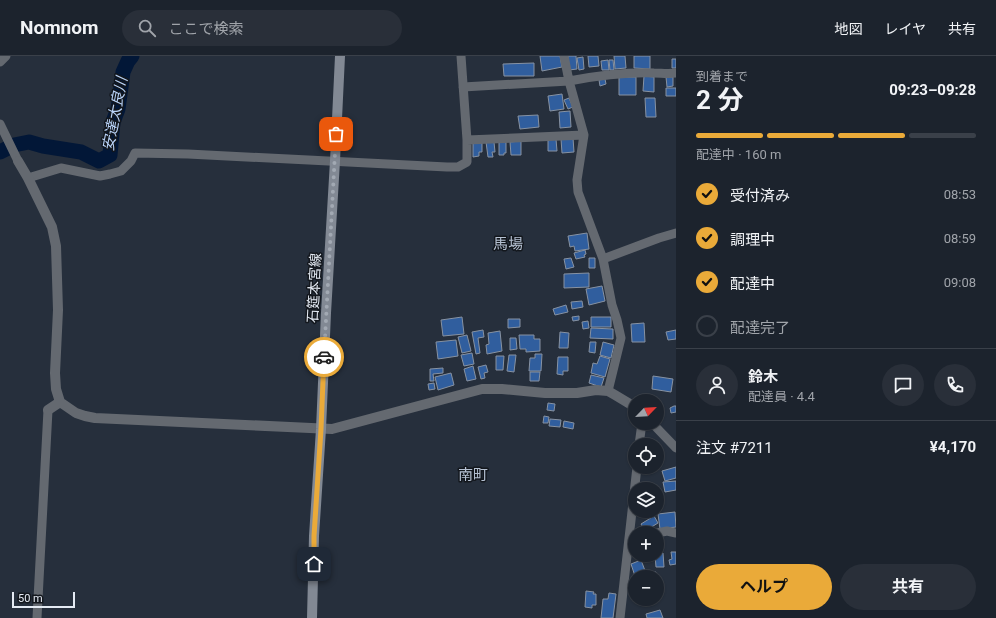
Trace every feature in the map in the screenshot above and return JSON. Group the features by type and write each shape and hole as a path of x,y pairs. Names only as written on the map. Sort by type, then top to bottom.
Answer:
{"main road":[{"name":"石筵本宮線","path":"312,618 314,536 321,429 340,56"}],"street":[{"path":"0,62 6,56"},
{"path":"28,178 61,168 100,176 110,174 121,171 131,161 135,153 188,154 458,167 467,162 467,140 461,56"},
{"path":"564,56 569,81 584,135 577,180 578,192 603,259 612,304 621,338 608,391"},
{"path":"463,87 569,81 618,74 676,73"},
{"path":"0,124 52,227 56,246 58,310 55,373 56,389 60,402 76,413 94,418 332,429 482,389 502,389 545,393 577,393 596,390 608,391 628,403"},
{"path":"467,140 584,135"},
{"path":"603,259 676,233"},
{"path":"37,618 48,410 60,402"},
{"path":"659,430 676,448"},
{"path":"633,526 636,474"},
{"path":"664,532 676,533"},
{"path":"620,618 628,562"}],"building":[{"path":"540,56 560,56 562,67 542,71"},
{"path":"568,56 576,56 577,69 569,70"},
{"path":"588,56 598,56 599,66 589,67"},
{"path":"614,56 625,56 626,68 615,69"},
{"path":"634,56 650,56 650,69 634,68"},
{"path":"583,57 584,69 579,70 577,58"},
{"path":"672,59 676,59 676,68 672,68"},
{"path":"608,60 609,70 602,70 601,61"},
{"path":"609,60 613,60 614,70 610,70"},
{"path":"534,63 534,76 504,76 503,64"},
{"path":"644,76 654,77 654,92 643,91"},
{"path":"619,77 636,77 636,95 619,95"},
{"path":"666,77 673,77 673,86 667,87"},
{"path":"605,79 606,84 600,86 599,80"},
{"path":"666,88 676,88 676,96 666,96"},
{"path":"562,94 564,109 550,111 548,96"},
{"path":"569,98 573,107 568,109 564,100"},
{"path":"645,98 655,98 656,117 646,117"},
{"path":"570,111 571,127 560,128 559,112"},
{"path":"538,115 539,127 520,129 518,116"},
{"path":"573,138 574,152 562,153 561,139"},
{"path":"548,139 556,139 557,151 548,151"},
{"path":"499,141 506,141 506,153 504,153 504,155 499,155"},
{"path":"521,141 521,155 511,155 510,142"},
{"path":"486,142 494,142 495,152 492,152 493,157 488,157"},
{"path":"473,143 482,143 482,152 479,152 479,156 473,157"},
{"path":"587,233 589,249 575,251 574,246 570,247 568,236"},
{"path":"585,250 585,257 576,259 574,253"},
{"path":"571,258 574,267 566,269 564,259"},
{"path":"589,258 595,258 595,268 589,268"},
{"path":"589,273 589,287 564,288 564,274"},
{"path":"602,286 605,301 589,305 586,289"},
{"path":"582,301 583,307 572,309 571,302"},
{"path":"566,305 568,312 555,315 553,309"},
{"path":"579,316 579,320 573,321 572,317"},
{"path":"462,317 464,334 443,336 441,320"},
{"path":"591,317 611,317 611,327 591,327"},
{"path":"508,319 520,319 520,327 508,328"},
{"path":"588,321 589,328 583,329 582,322"},
{"path":"644,323 645,342 632,342 631,324"},
{"path":"591,328 613,329 613,339 590,338"},
{"path":"483,330 484,337 478,338 480,353 476,354 472,332"},
{"path":"676,330 676,339 668,340 666,332"},
{"path":"500,331 502,351 487,354 486,345 489,344 488,333"},
{"path":"560,332 569,333 568,348 559,348"},
{"path":"467,335 471,351 462,353 458,337"},
{"path":"519,335 534,335 534,339 540,339 540,351 526,352 526,349 520,349"},
{"path":"510,338 516,338 517,349 510,350"},
{"path":"456,340 458,356 438,359 436,342"},
{"path":"590,342 596,342 595,353 589,352"},
{"path":"603,342 614,345 611,358 600,355"},
{"path":"472,353 474,364 464,366 461,355"},
{"path":"535,354 542,354 541,371 529,371 530,358 535,358"},
{"path":"509,355 516,355 514,372 507,371"},
{"path":"496,356 504,356 503,370 496,370"},
{"path":"600,356 610,359 605,377 591,373 593,363 597,364"},
{"path":"558,357 568,357 568,371 563,371 563,375 557,374"},
{"path":"486,365 488,372 484,373 485,378 481,379 478,367"},
{"path":"473,366 476,379 467,381 464,369"},
{"path":"443,368 443,373 433,374 434,381 430,381 430,369"},
{"path":"530,372 540,372 539,381 530,381"},
{"path":"451,373 454,385 438,390 435,377"},
{"path":"591,375 604,378 601,387 589,383"},
{"path":"653,376 673,379 671,392 652,389"},
{"path":"434,383 435,389 429,390 428,384"},
{"path":"548,403 555,404 554,411 547,410"},
{"path":"676,406 676,412 671,413 670,408"},
{"path":"544,416 549,417 548,423 543,423"},
{"path":"550,419 561,420 560,427 549,426"},
{"path":"564,421 574,423 573,429 563,427"},
{"path":"676,467 676,478 665,481 663,474 664,470"},
{"path":"676,481 676,490 665,492 663,482"},
{"path":"675,512 676,527 664,528 664,526 660,526 659,518 664,518 664,513"},
{"path":"651,518 655,518 658,523 653,526 642,526 641,524"},
{"path":"671,552 676,552 676,564 670,565 669,560 672,559"},
{"path":"642,562 645,570 633,570 631,564"},
{"path":"656,562 664,562 664,567 656,567"},
{"path":"586,591 594,592 593,594 596,594 596,605 592,605 592,608 585,607"},
{"path":"609,593 616,594 613,618 601,618 603,599 608,599"},
{"path":"660,610 663,618 647,618 646,614"}],"waterway":[{"name":"安達太良川","path":"0,152 14,145 29,142 43,146 81,152 99,161 110,155 113,122 118,109 123,72 132,56"}],"way so far":[{"path":"324,357 336,134"}],"district":[{"name":"馬場","path":"508,244"},
{"name":"南町","path":"473,475"}],"route":[{"path":"314,564 314,536 324,357"}]}
